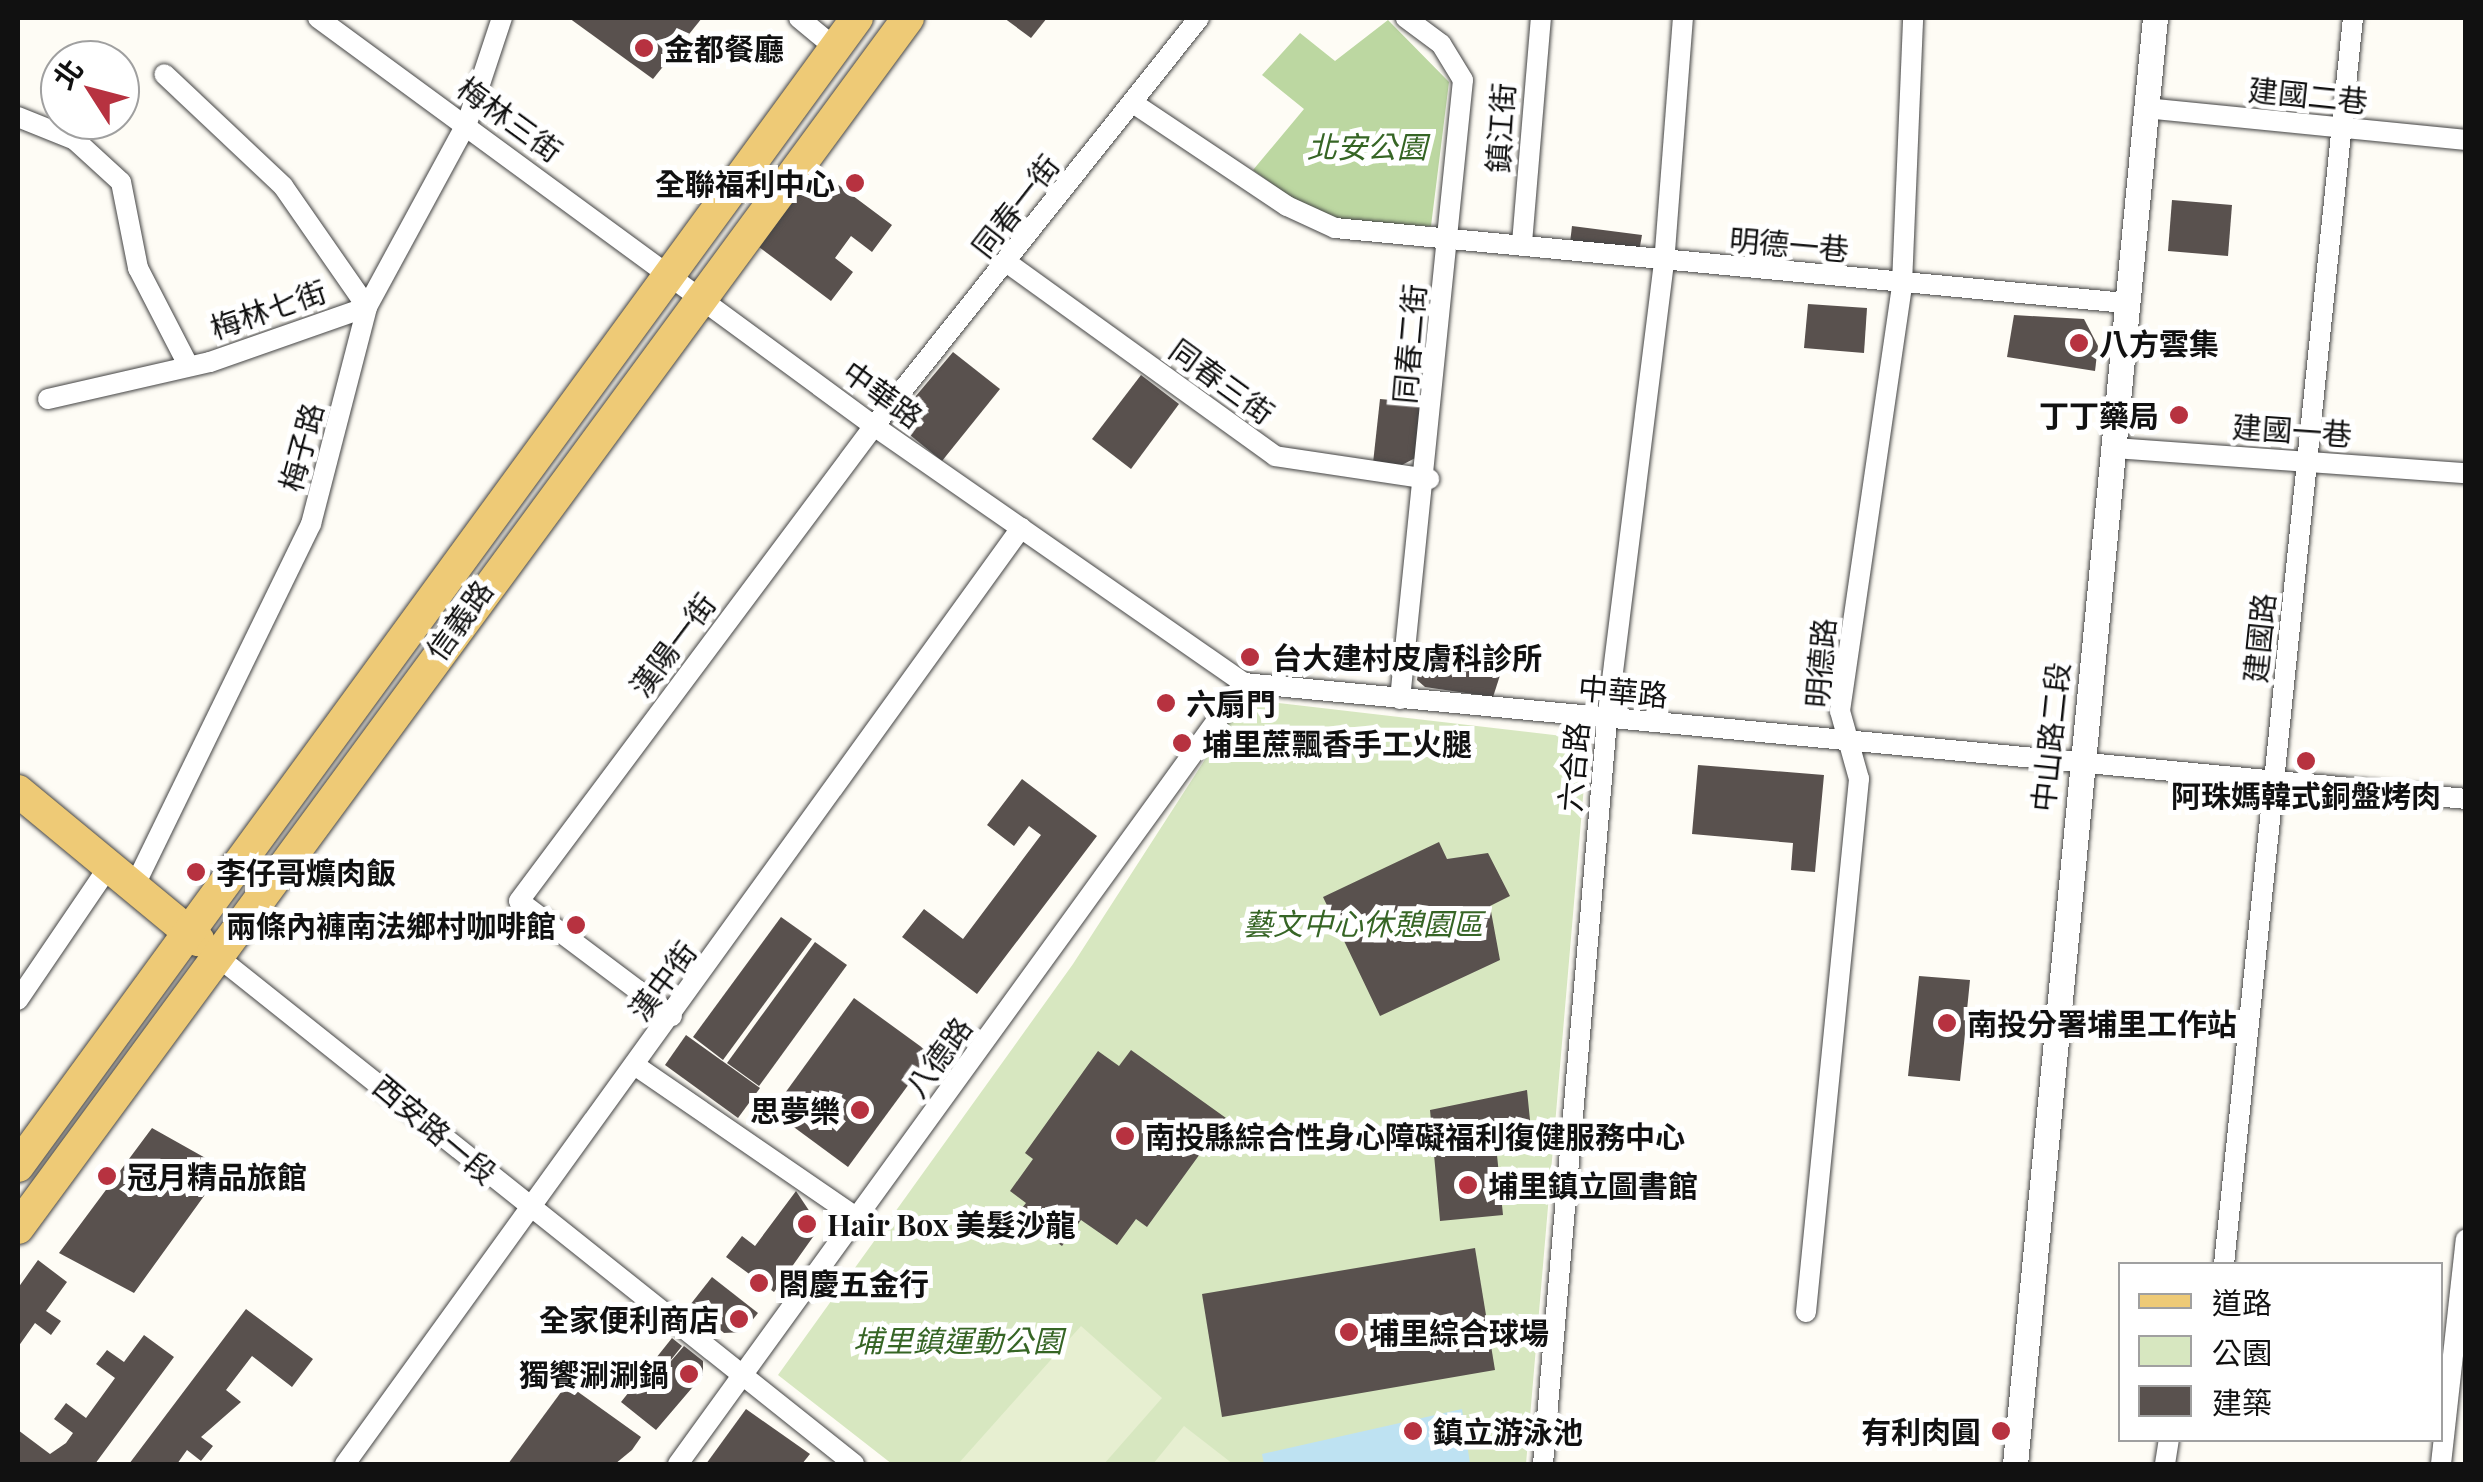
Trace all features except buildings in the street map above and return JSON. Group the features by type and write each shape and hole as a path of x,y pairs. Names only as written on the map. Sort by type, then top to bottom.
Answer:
{"main road":[{"name":"信義路","path":"18,1166 184,928 664,271 857,18"},
{"name":"信義路","path":"18,1228 213,953 696,294 908,18"},
{"name":"西安路一段","path":"18,791 213,953"}],"street":[{"name":"梅林三街","path":"318,18 664,271"},
{"name":"梅子路","path":"18,1000 122,875 311,524 368,307 466,123 502,18"},
{"path":"799,18 834,47"},
{"name":"同春一街","path":"874,426 1009,264 1199,18"},
{"name":"同春二街","path":"1400,699 1428,478 1463,80 1442,44 1406,18"},
{"name":"鎮江街","path":"1522,243 1541,18"},
{"name":"六合路","path":"1543,1464 1608,720 1664,264 1683,18"},
{"name":"明德路","path":"1806,1312 1859,779 1840,711 1902,284 1913,18"},
{"name":"中山路二段","path":"2014,1464 2079,756 2114,448 2155,18"},
{"name":"建國路","path":"2224,1262 2354,18"},
{"path":"164,74 283,186 368,307"},
{"name":"明德一巷","path":"1133,103 1287,206 1335,228 1522,243 1664,264 2126,303"},
{"name":"建國二巷","path":"2145,108 2466,140"},
{"path":"18,117 76,140 121,182 138,268 187,363"},
{"name":"同春三街","path":"1009,264 1275,456 1428,478"},
{"name":"中華路","path":"664,271 874,426 1244,683 1850,742 2079,756 2466,799"},
{"name":"梅林七街","path":"48,399 187,363 368,307"},
{"name":"漢陽一街","path":"672,1016 519,900 874,426"},
{"name":"建國一巷","path":"2114,448 2466,473"},
{"name":"漢中街","path":"345,1464 1021,528"},
{"name":"八德路","path":"678,1464 1244,683"},
{"name":"西安路一段","path":"213,953 740,1378 854,1464"},
{"path":"636,1066 856,1218"},
{"path":"2441,1464 2466,1240"}],"green space":[{"name":"北安公園","path":"1388,20 1449,82 1431,226 1327,224 1253,170 1304,109 1262,75 1300,33 1335,61"},
{"path":"1244,699 1588,739 1526,1464 892,1464 778,1375 1073,964"},
{"path":"1081,1326 1162,1398 1104,1464 958,1464"},
{"path":"1184,1426 1233,1464 1153,1464"}],"water":[{"name":"鎮立游泳池","path":"1462,1409 1470,1464 1264,1464 1262,1454"}],"place":[{"name":"金都餐廳","path":"644,48"},
{"name":"全聯福利中心","path":"855,183"},
{"name":"八方雲集","path":"2079,343"},
{"name":"丁丁藥局","path":"2179,415"},
{"name":"台大建村皮膚科診所","path":"1250,657"},
{"name":"六扇門","path":"1166,703"},
{"name":"埔里蔗飄香手工火腿","path":"1182,743"},
{"name":"阿珠媽韓式銅盤烤肉","path":"2306,761"},
{"name":"李仔哥爌肉飯","path":"196,872"},
{"name":"兩條內褲南法鄉村咖啡館","path":"576,925"},
{"name":"南投分署埔里工作站","path":"1947,1023"},
{"name":"思夢樂","path":"860,1110"},
{"name":"南投縣綜合性身心障礙福利復健服務中心","path":"1125,1136"},
{"name":"冠月精品旅館","path":"107,1176"},
{"name":"埔里鎮立圖書館","path":"1468,1185"},
{"name":"Hair Box 美髮沙龍","path":"807,1224"},
{"name":"閤慶五金行","path":"759,1283"},
{"name":"全家便利商店","path":"739,1319"},
{"name":"埔里綜合球場","path":"1349,1332"},
{"name":"獨饗涮涮鍋","path":"689,1374"},
{"name":"鎮立游泳池","path":"1413,1431"},
{"name":"有利肉圓","path":"2001,1431"}],"park label":[{"name":"藝文中心休憩園區","path":"1363,923"},
{"name":"埔里鎮運動公園","path":"958,1340"}]}
